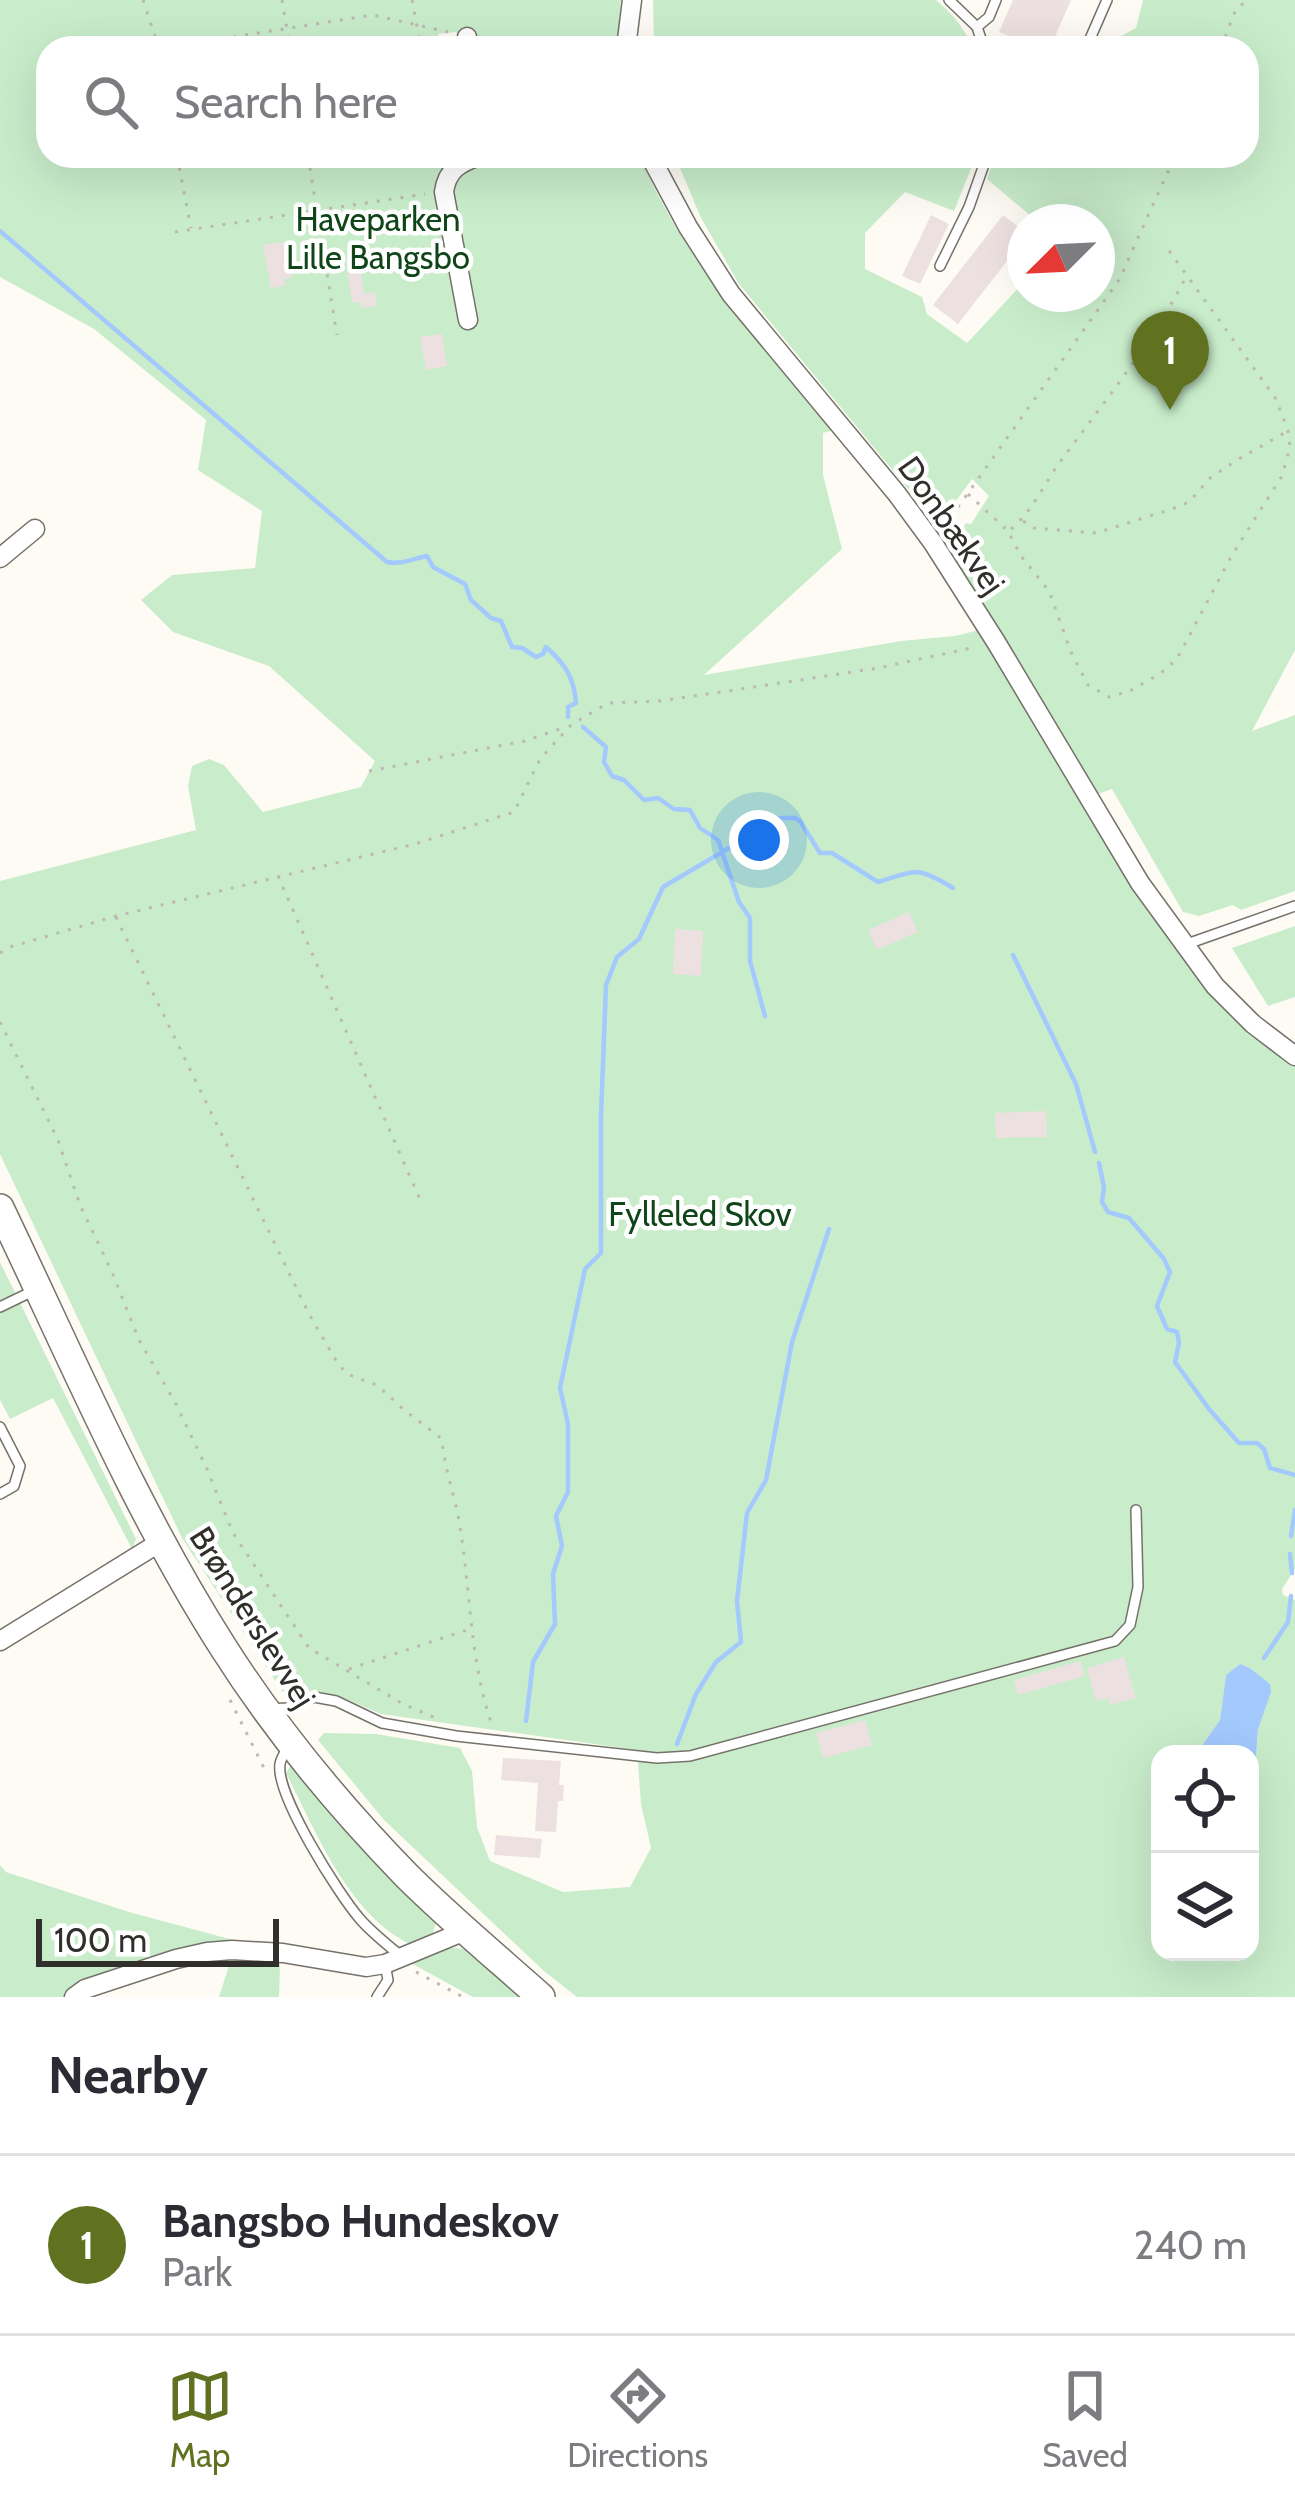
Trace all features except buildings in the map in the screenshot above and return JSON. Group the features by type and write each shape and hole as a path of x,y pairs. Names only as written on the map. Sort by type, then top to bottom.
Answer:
{"main road":[{"name":"Brønderslevvej","path":"0,1208 162,1541 224,1650 291,1743 405,1874 542,1997"}],"street":[{"path":"628,36 632,0"},
{"path":"456,168 446,178 444,191 467,320"},
{"name":"Donbækvej","path":"657,168 731,294 933,543 1140,883 1216,986 1253,1024 1295,1056"},
{"path":"0,558 35,529"},
{"path":"0,1641 149,1550"},
{"path":"74,1997 85,1989 206,1952 284,1953 366,1967 394,1961 465,1930"}],"lane":[{"path":"950,0 980,36"},
{"path":"977,27 989,17 996,0"},
{"path":"1091,36 1107,0"},
{"path":"940,266 983,168"},
{"path":"1184,944 1295,906"},
{"path":"0,1307 38,1288"},
{"path":"0,1427 20,1466 14,1486 0,1494"},
{"path":"267,1709 287,1708 314,1697 336,1701 382,1724 456,1736 657,1758 690,1756 1115,1641 1130,1625 1138,1586 1136,1510"},
{"path":"291,1743 280,1761 280,1777 309,1844 333,1885 394,1961 377,1997"}],"path":[{"path":"143,0 156,36"},
{"path":"282,0 288,36"},
{"path":"412,0 419,36"},
{"path":"1226,36 1236,9 1248,0"},
{"path":"236,36 373,14 450,36"},
{"path":"179,168 191,230"},
{"path":"310,168 337,335"},
{"path":"933,543 1119,280 1170,168"},
{"path":"175,232 444,191"},
{"path":"968,494 1008,531 1049,591 1088,685 1108,697 1130,691 1177,659 1232,555 1282,476 1290,447 1276,399 1165,245"},
{"path":"1008,531 1022,520 1137,359 1186,275"},
{"path":"1022,520 1034,528 1096,533 1172,509 1189,502 1210,478 1288,431"},
{"path":"369,771 525,741 571,724 608,703 774,685 996,642"},
{"path":"0,952 116,916 415,844 514,812 540,759 571,724"},
{"path":"278,876 422,1204"},
{"path":"116,916 309,1314 337,1362 347,1374 377,1385 442,1438 459,1520 470,1629 498,1741"},
{"path":"0,1022 58,1140 80,1205 139,1340 197,1447 233,1533 309,1648 404,1704 434,1714 456,1736"},
{"path":"347,1669 470,1629"}],"green space":[{"name":"Fylleled Skov","path":"0,0 621,0 618,36 461,36 456,32 438,36 36,36 36,168 645,168 701,266 835,430 823,433 823,475 842,549 704,675 979,630 1134,890 1202,984 1255,1036 1295,1066 1295,1569 1282,1589 1283,1595 1295,1600 1295,1997 577,1997 384,1820 318,1740 324,1733 376,1734 460,1748 472,1771 477,1827 490,1861 563,1892 630,1887 651,1848 641,1804 637,1750 381,1714 341,1697 313,1691 294,1697 282,1691 182,1538 0,1154 0,881 196,830 188,786 192,766 209,759 224,765 263,812 361,787 375,761 269,666 173,632 141,600 172,575 255,568 262,511 198,470 206,420 94,329 0,277"},
{"path":"653,0 936,0 967,36 654,36"},
{"path":"1143,0 1295,0 1295,650 1252,731 1295,715 1295,891 1241,910 1233,905 1199,916 1183,912 1112,789 1098,794 948,549 989,496 972,479 950,509 923,507 739,284 701,218 680,168 971,168 954,211 905,192 865,233 865,269 922,297 927,314 967,343 1007,300 1007,312 1115,312 1115,204 1017,204 987,179 991,168 1259,168 1259,36 1121,36 1136,28"},
{"path":"1295,926 1295,997 1268,1006 1232,948"},
{"path":"0,1262 136,1539 132,1549 53,1398 10,1419 0,1400"},
{"path":"291,1765 436,1922 431,1940 412,1945 390,1932 352,1893 322,1846 286,1773"},
{"path":"0,1865 6,1872 129,1912 237,1941 174,1949 109,1970 63,1997 0,1997"},
{"path":"447,1947 466,1949 526,1997 473,1997 407,1961"},
{"path":"232,1956 280,1963 279,1997 219,1997"}],"water":[{"path":"1240,1664 1270,1684 1257,1745 1202,1745 1220,1720 1226,1675"}],"waterway":[{"path":"0,231 387,562 427,556 433,567 465,584 471,600 491,618 501,621 512,647 536,657 546,647 571,678 576,703 568,707 568,717"},
{"path":"583,727 606,747 604,762 612,776 624,780 644,800 658,798 674,809 690,810 700,828 718,840 739,902 750,918 750,961 765,1016"},
{"path":"526,1721 533,1662 555,1624 553,1574 562,1546 556,1516 568,1492 568,1424 560,1388 585,1269 601,1253 606,985 617,957 639,939 663,887 780,818 800,821 820,853 832,853 878,882 917,872 953,888"},
{"path":"1013,955 1076,1084 1095,1152"},
{"path":"1099,1163 1102,1202 1108,1212 1129,1218 1170,1272 1157,1306 1167,1329 1177,1332 1175,1362 1239,1443 1257,1443 1270,1468 1295,1475"},
{"path":"677,1744 696,1694 716,1662 741,1642 737,1601 747,1513 766,1480 792,1342 829,1229"},
{"path":"1291,1536 1295,1510"},
{"path":"1290,1554 1292,1573"},
{"path":"1264,1658 1288,1622 1291,1596"}],"place":[{"name":"Bangsbo Hundeskov","path":"1170,410"}],"park label":[{"name":"Haveparken Lille Bangsbo","path":"378,238"}]}
